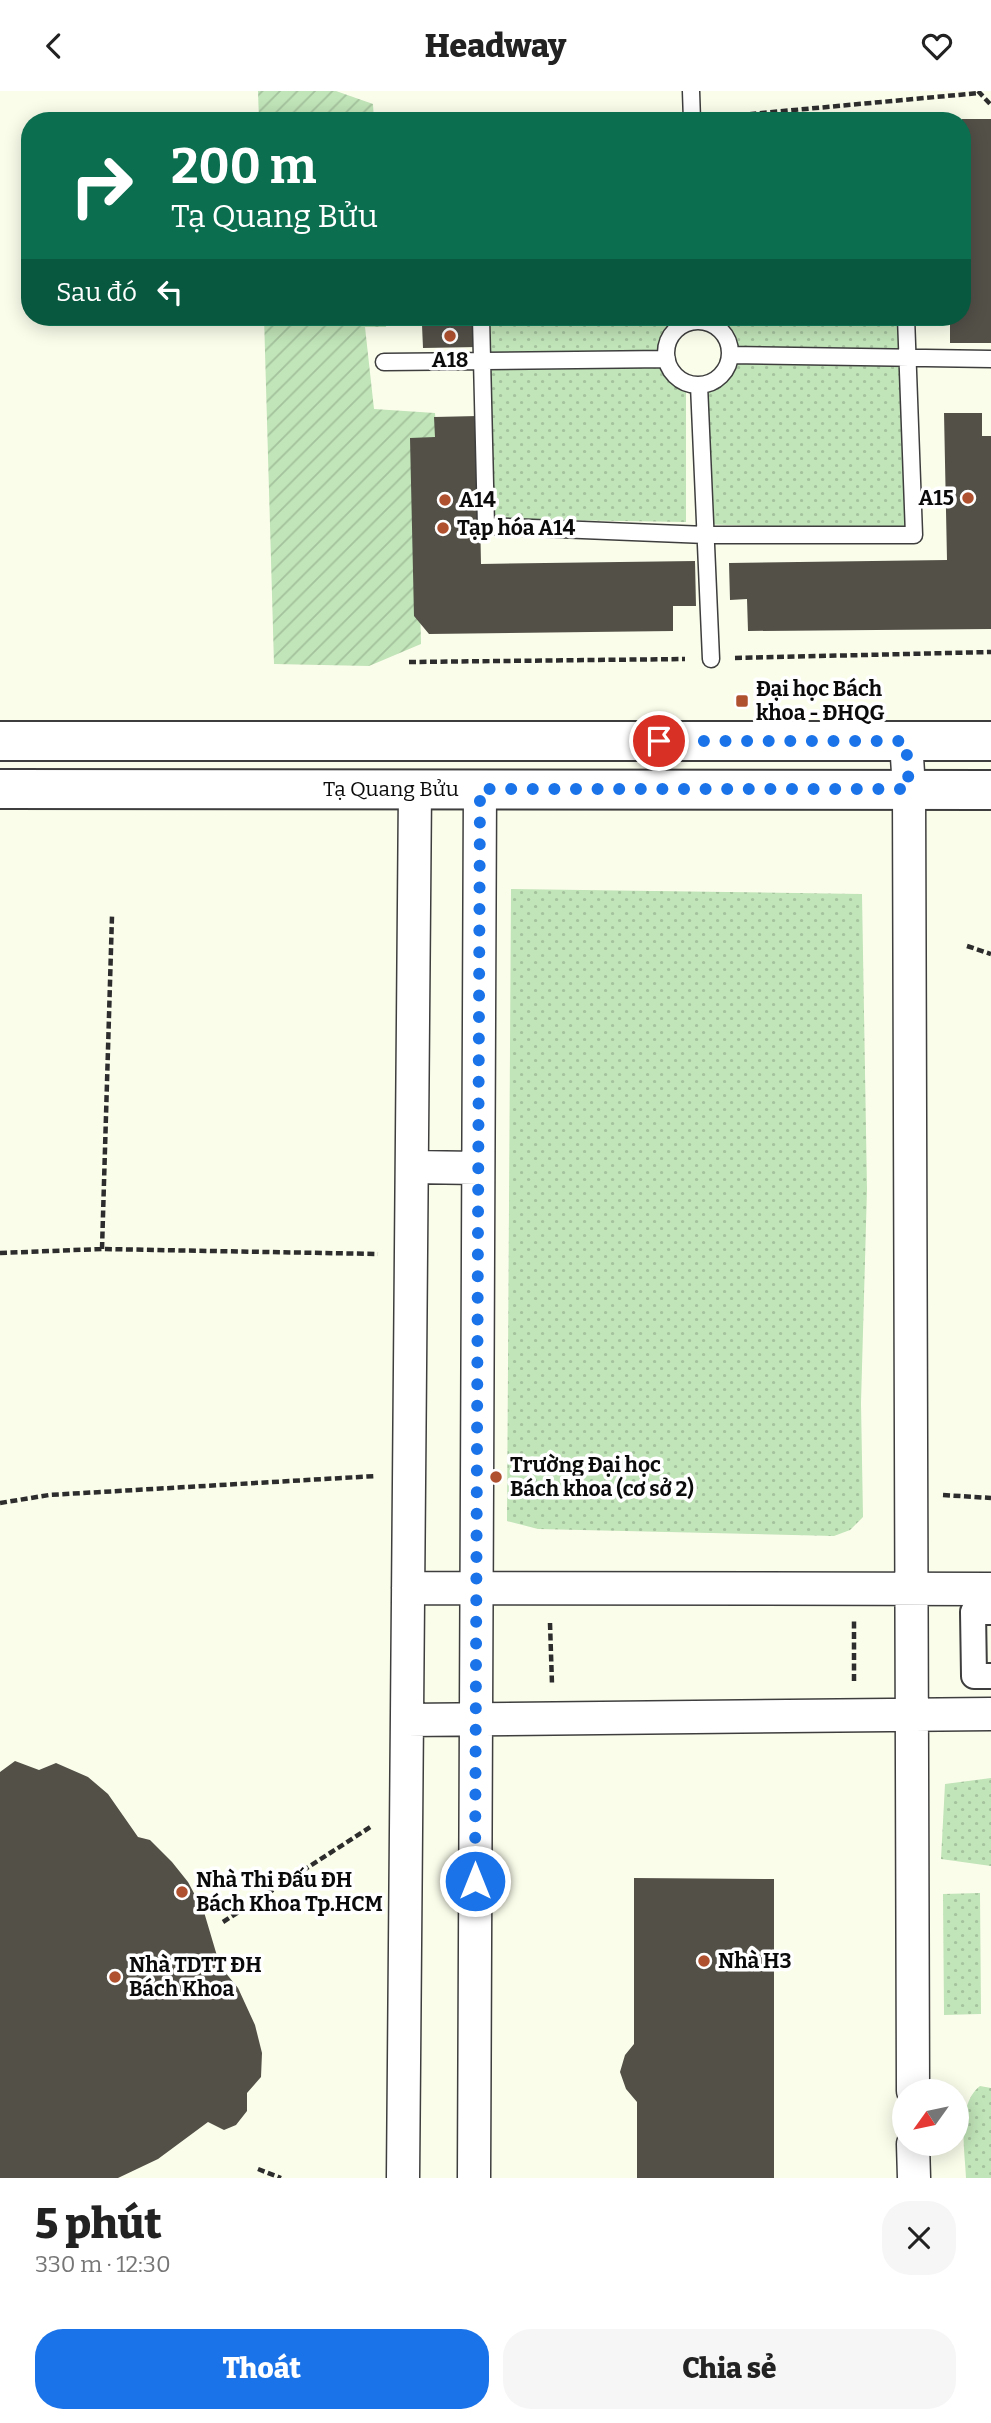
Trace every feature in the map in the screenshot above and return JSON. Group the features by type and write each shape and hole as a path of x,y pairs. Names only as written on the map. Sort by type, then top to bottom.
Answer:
{"street":[{"path":"0,741 991,741"},
{"path":"906,741 909,789 913,2079"},
{"name":"Tạ Quang Bửu","path":"0,789 991,790"},
{"path":"402,2178 415,789"},
{"path":"474,2178 480,789"},
{"path":"412,1167 478,1168"},
{"path":"408,1588 991,1588"},
{"path":"991,1612 973,1612 974,1677 991,1677"},
{"path":"407,1720 991,1714"},
{"path":"914,2156 914,2178"}],"lane":[{"path":"691,91 692,112"},
{"path":"481,326 486,526 706,534 914,535 906,326"},
{"path":"680,326 673,332 666,350 667,359 678,378 699,385 709,383 723,372 730,355 725,335 714,326"},
{"path":"730,355 908,360 991,359"},
{"path":"384,362 667,359"},
{"path":"699,385 711,659"}],"path":[{"path":"978,91 991,105"},
{"path":"102,1249 112,916"},
{"path":"967,946 991,954"},
{"path":"0,1253 102,1249 410,1255"},
{"path":"0,1503 49,1495 409,1474"},
{"path":"911,1492 991,1498"},
{"path":"550,1612 552,1681 566,1681"},
{"path":"841,1681 855,1681 854,1615"},
{"path":"223,1921 406,1805"},
{"path":"258,2169 281,2178"}],"green space":[{"path":"258,91 336,91 373,104 373,112 259,112"},
{"path":"264,326 386,326 365,327 374,409 435,413 439,472 417,474 421,644 369,666 274,664"},
{"path":"485,326 674,326 664,340 662,354 485,359"},
{"path":"719,326 901,326 903,356 733,352"},
{"path":"732,363 903,363 909,531 699,524 699,392 724,378"},
{"path":"664,365 668,374 686,389 686,522 490,519 487,367"},
{"path":"511,889 862,894 867,1189 861,1403 863,1517 850,1530 834,1536 538,1529 507,1521"},
{"path":"991,1778 991,1866 941,1859 945,1784"},
{"path":"980,1893 981,2014 944,2015 943,1894"},
{"path":"980,2086 991,2088 991,2178 966,2178 965,2156 970,2156 972,2094"}],"building":[{"path":"971,119 991,119 991,343 950,343 950,326 971,326"},
{"name":"A18","path":"422,326 478,326 478,347 423,348"},
{"name":"A15","path":"944,413 982,413 982,436 991,436 991,629 748,631 747,599 730,600 729,563 947,560"},
{"name":"A14","path":"478,416 481,564 695,561 696,606 673,606 673,631 429,634 414,616 410,438 435,437 434,417"},
{"name":"Nhà TDTT ĐH Bách Khoa","path":"15,1761 39,1770 56,1763 88,1777 108,1794 138,1837 150,1840 172,1862 188,1882 204,1912 220,1966 238,1988 255,2025 262,2053 261,2077 247,2093 247,2111 236,2125 224,2130 208,2122 158,2159 118,2178 0,2178 0,1772"},
{"name":"Nhà H3","path":"634,1878 774,1879 774,2178 637,2178 637,2102 626,2089 620,2072 625,2055 634,2044"}],"place":[{"name":"A18","path":"450,336"},
{"name":"A15","path":"968,498"},
{"name":"A14","path":"445,500"},
{"name":"Tạp hóa A14","path":"443,528"},
{"name":"Đại học Bách khoa - ĐHQG","path":"742,701"},
{"name":"Trường Đại học Bách khoa (cơ sở 2)","path":"496,1477"},
{"name":"Nhà Thi Đấu ĐH Bách Khoa Tp.HCM","path":"182,1892"},
{"name":"Nhà H3","path":"704,1961"},
{"name":"Nhà TDTT ĐH Bách Khoa","path":"115,1977"}],"route":[{"path":"475,1881 480,789 909,789 906,741 659,741"}]}
